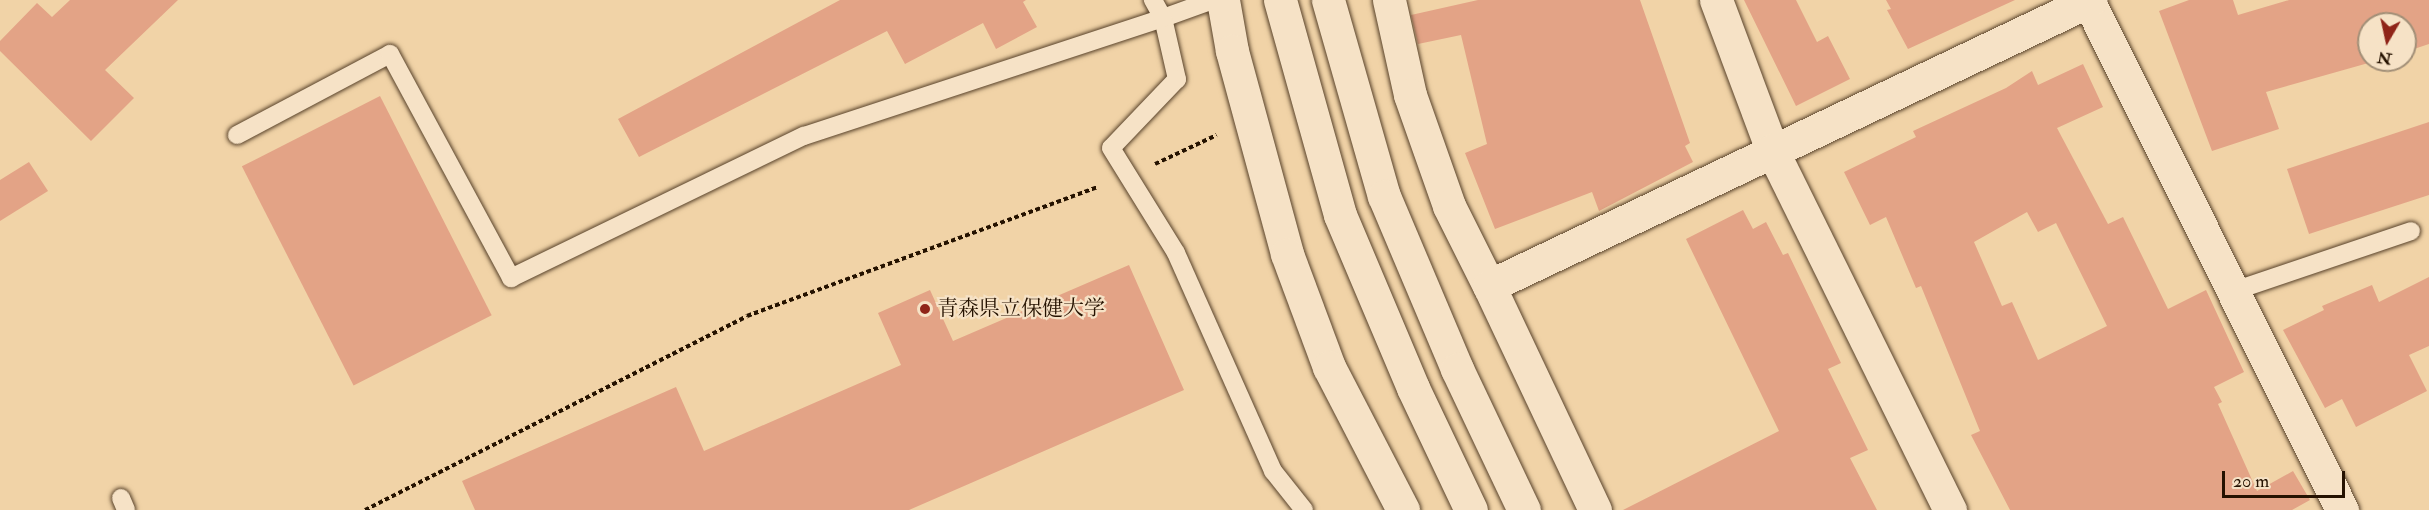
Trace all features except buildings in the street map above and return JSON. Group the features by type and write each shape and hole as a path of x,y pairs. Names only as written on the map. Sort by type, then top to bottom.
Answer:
{"street":[{"path":"1223,0 1232,51 1287,254 1329,367 1403,510"},
{"path":"1280,0 1292,50 1340,215 1385,324 1471,510"},
{"path":"1328,0 1384,196 1457,369 1524,510"},
{"path":"1389,0 1410,95 1449,206 1595,510"},
{"path":"1716,0 1772,150 1950,510"},
{"path":"1489,286 2089,0 2231,292 2342,510"}],"lane":[{"path":"1153,0 1163,18 1177,79 1111,148 1176,253 1273,471 1304,510"},
{"path":"237,135 390,54 511,278 804,136 1213,0"},
{"path":"2231,292 2411,231"}],"path":[{"path":"365,510 747,316 1127,176 1223,132"}],"place":[{"name":"青森県立保健大学","path":"925,309"}]}
